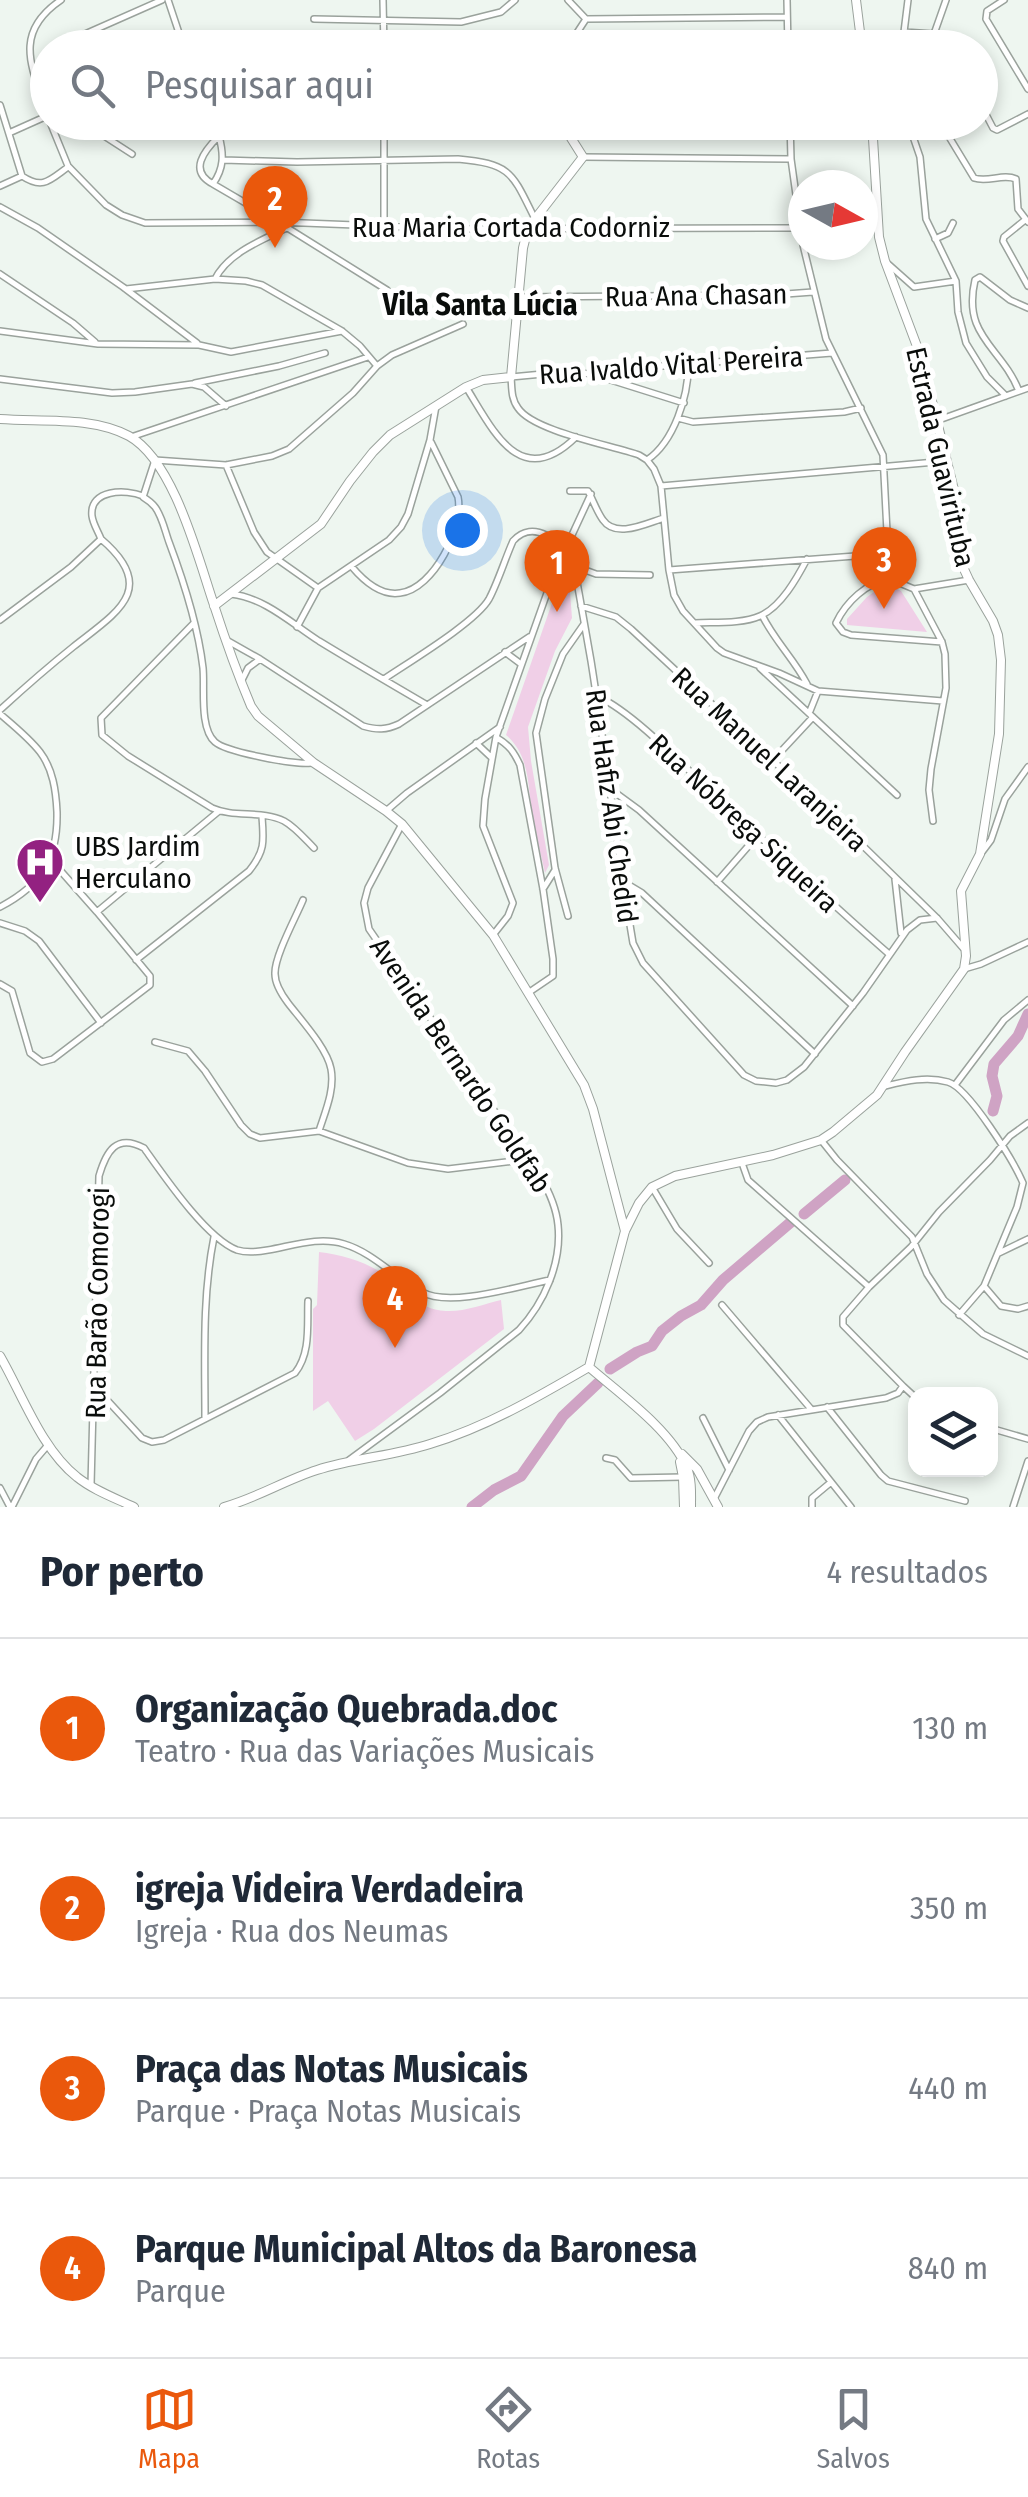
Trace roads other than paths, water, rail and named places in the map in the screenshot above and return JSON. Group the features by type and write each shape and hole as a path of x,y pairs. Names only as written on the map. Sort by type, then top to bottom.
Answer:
{"street":[{"path":"34,30 45,11 61,0"},
{"path":"95,30 165,0 177,30"},
{"path":"383,0 383,30"},
{"path":"314,19 473,20 501,12 515,0"},
{"path":"568,0 586,19 787,17"},
{"path":"787,0 787,30"},
{"path":"856,0 860,30"},
{"path":"904,30 908,0"},
{"path":"935,30 946,0"},
{"path":"993,30 986,19 987,11 1004,0"},
{"path":"579,30 586,19"},
{"path":"998,39 1028,89"},
{"path":"0,105 22,176 31,182 49,181 68,166 57,140"},
{"path":"998,130 1028,114"},
{"path":"8,132 30,124"},
{"path":"110,140 132,154"},
{"path":"216,140 204,154 200,176 387,290"},
{"path":"213,184 224,160 220,140"},
{"path":"384,140 384,228"},
{"path":"573,140 584,157"},
{"path":"790,140 792,170"},
{"name":"Estrada Guavirituba","path":"873,140 879,237 921,357 954,490 960,553 968,580 993,620 1001,660 999,734 980,854 960,890 964,969"},
{"path":"914,140 920,157 925,214 956,281 966,343 987,377 1006,396"},
{"path":"951,140 974,178 1016,179 1018,209 1027,220 1004,237 1005,246 1028,286"},
{"path":"584,157 791,159"},
{"path":"584,157 528,228 511,377 513,399 520,412 530,420 647,460 662,486 669,570 677,602 724,653 818,691 943,700"},
{"path":"224,160 484,162 499,166 516,180 535,218"},
{"name":"Rua Maria Cortada Codorniz","path":"68,166 106,205 145,223 278,222 384,228 788,228"},
{"path":"0,186 22,176"},
{"path":"0,208 38,228 199,345"},
{"path":"935,239 948,233 953,223"},
{"path":"215,279 228,262 287,228"},
{"path":"669,570 882,554 888,550 880,447 832,353 806,260"},
{"path":"885,261 914,287 956,281"},
{"path":"0,274 73,322 98,344"},
{"path":"1018,391 1006,366 976,327 976,278 1028,308"},
{"path":"126,289 215,279 262,285 342,331 377,366"},
{"name":"Rua Ana Chasan","path":"518,296 813,292"},
{"path":"155,460 226,464 288,449 364,383 377,366 408,346 463,324"},
{"path":"0,332 98,344 199,345 231,352 342,331"},
{"path":"0,379 112,394 192,384 326,353"},
{"name":"Rua Ivaldo Vital Pereira","path":"511,377 564,372 592,374 832,353"},
{"path":"131,437 368,357"},
{"path":"647,460 660,449 678,418 688,384 688,364"},
{"path":"592,374 684,403"},
{"path":"214,606 321,524 362,466 390,435 466,387 483,380 511,377"},
{"path":"192,384 204,387 226,406"},
{"path":"466,387 510,451 524,457 548,456 577,436"},
{"path":"936,421 1028,388"},
{"path":"297,627 318,588 390,540 401,527 430,440 436,406"},
{"path":"678,418 692,422 861,408"},
{"path":"0,420 100,426 131,437 155,460 189,528 251,706 314,763 402,824 493,935 590,1098 626,1231"},
{"path":"352,566 362,578 394,594 408,591 439,565 459,516 458,497 430,440"},
{"path":"144,496 155,460"},
{"path":"662,486 946,461"},
{"path":"226,464 254,532 267,552 318,588"},
{"path":"570,491 585,490 590,494 604,522 612,528 664,518"},
{"path":"0,906 39,878 51,860 57,824 52,773 42,754 0,712 120,609 129,588 128,570 119,554 101,538 91,512 101,495 116,492 144,496 159,514 184,584 203,670 205,716 211,738 234,750 298,764 314,763"},
{"path":"493,935 513,904 483,826 496,738 553,576 590,494"},
{"path":"384,679 481,609 518,534 540,532 554,540 574,566 596,574 650,575"},
{"path":"0,620 101,538"},
{"path":"695,623 762,616 782,597 808,560"},
{"name":"Rua Hafiz Abi Chedid","path":"574,566 633,943 643,963 744,1075 766,1084 797,1074 853,1006 901,936 920,920 938,918"},
{"path":"933,820 930,768 943,700 946,668 942,642 914,590 890,578 870,585 836,623 843,632 852,634 942,642"},
{"path":"914,590 968,580"},
{"path":"231,594 260,601 427,705"},
{"name":"Rua Manuel Laranjeira","path":"581,606 616,617 773,760 938,918 965,950"},
{"path":"762,616 808,686"},
{"path":"568,916 555,868 536,734 538,719 564,654 584,622"},
{"path":"193,624 101,718 102,735 114,747 219,811 285,822 314,848"},
{"path":"226,640 363,726 377,730 400,724 532,635"},
{"path":"506,652 522,664"},
{"path":"241,682 248,668 260,659"},
{"path":"758,666 897,795"},
{"path":"773,760 811,715 818,691"},
{"name":"Rua Nóbrega Siqueira","path":"597,696 618,708 674,757 888,954"},
{"path":"386,811 500,727"},
{"path":"496,738 508,744 520,765 554,971 548,981 528,993"},
{"path":"476,743 492,758"},
{"path":"980,854 991,840 1005,799 1028,767"},
{"path":"1020,777 1028,782"},
{"path":"610,788 853,1006"},
{"path":"97,912 219,811"},
{"path":"136,960 249,871 264,847 262,816"},
{"name":"Avenida Bernardo Goldfab","path":"350,1460 440,1393 530,1318 550,1280 558,1247 554,1206 530,1159 370,929 364,903 368,888 402,824"},
{"path":"717,882 758,835"},
{"path":"0,984 8,987 16,1001 30,1053 42,1062 53,1060 150,984 150,976 51,860"},
{"path":"543,889 555,868"},
{"path":"895,877 901,936"},
{"path":"622,880 671,919 815,1054"},
{"path":"303,900 275,975 283,996 331,1066 332,1083 319,1131"},
{"path":"0,923 25,931 39,941 101,1023"},
{"name":"Rua Manuel Laranjeira","path":"947,928 964,937"},
{"path":"224,1507 311,1472 448,1438 541,1396 589,1367 626,1231 652,1188 675,1176 742,1163 820,1140 864,1108 885,1086 904,1052 964,969 1028,942"},
{"path":"955,1084 1004,1020 1028,1000"},
{"path":"155,1042 188,1051 241,1125 260,1138 319,1131 424,1167 448,1169 530,1159"},
{"path":"885,1086 919,1079 955,1084 1026,1182 984,1286 958,1315"},
{"path":"908,1391 843,1325 843,1317 1001,1146 1028,1123"},
{"path":"820,1140 902,1226 915,1243 933,1286 958,1315 983,1334 1028,1356"},
{"name":"Rua Barão Comorogi","path":"92,1486 98,1198 104,1157 122,1143 144,1148 214,1235"},
{"path":"742,1163 748,1180 869,1287"},
{"path":"652,1188 676,1229 710,1263"},
{"path":"205,1418 206,1297 214,1235 238,1250 251,1252 314,1241 342,1243 388,1267 432,1297 466,1297 550,1280"},
{"path":"998,1254 1028,1239"},
{"path":"984,1286 1001,1306 1027,1308"},
{"path":"95,1387 142,1438 152,1442 164,1440 296,1372 306,1354 308,1301"},
{"path":"722,1305 811,1409"},
{"path":"0,1356 62,1464 78,1478 134,1507"},
{"path":"589,1367 693,1464 713,1500"},
{"path":"713,1500 749,1430 757,1422 778,1415 886,1398 903,1386"},
{"path":"827,1407 888,1481 965,1501"},
{"path":"778,1415 851,1507"},
{"path":"703,1418 729,1470"},
{"path":"998,1430 1028,1439"},
{"path":"11,1507 36,1459 48,1445"},
{"path":"674,1449 688,1507"},
{"path":"606,1458 615,1460 631,1478 702,1482"},
{"path":"1012,1507 1028,1461"},
{"path":"684,1479 713,1500"},
{"path":"812,1507 812,1498 830,1482"},
{"path":"0,1488 11,1507"}],"waterway":[{"path":"993,1111 997,1096 992,1076 994,1064 1018,1036 1028,1014"},
{"path":"804,1214 845,1180"},
{"path":"610,1369 652,1346 662,1331 701,1305 723,1280 791,1222"},
{"path":"472,1507 521,1476 563,1416 598,1383"}],"place":[{"name":"igreja Videira Verdadeira","path":"275,248"},
{"name":"Praça das Notas Musicais","path":"884,609"},
{"name":"Organização Quebrada.doc","path":"557,612"},
{"name":"UBS Jardim Herculano","path":"40,904"},
{"name":"Parque Municipal Altos da Baronesa","path":"395,1348"}],"district":[{"name":"Vila Santa Lúcia","path":"480,305"}]}
